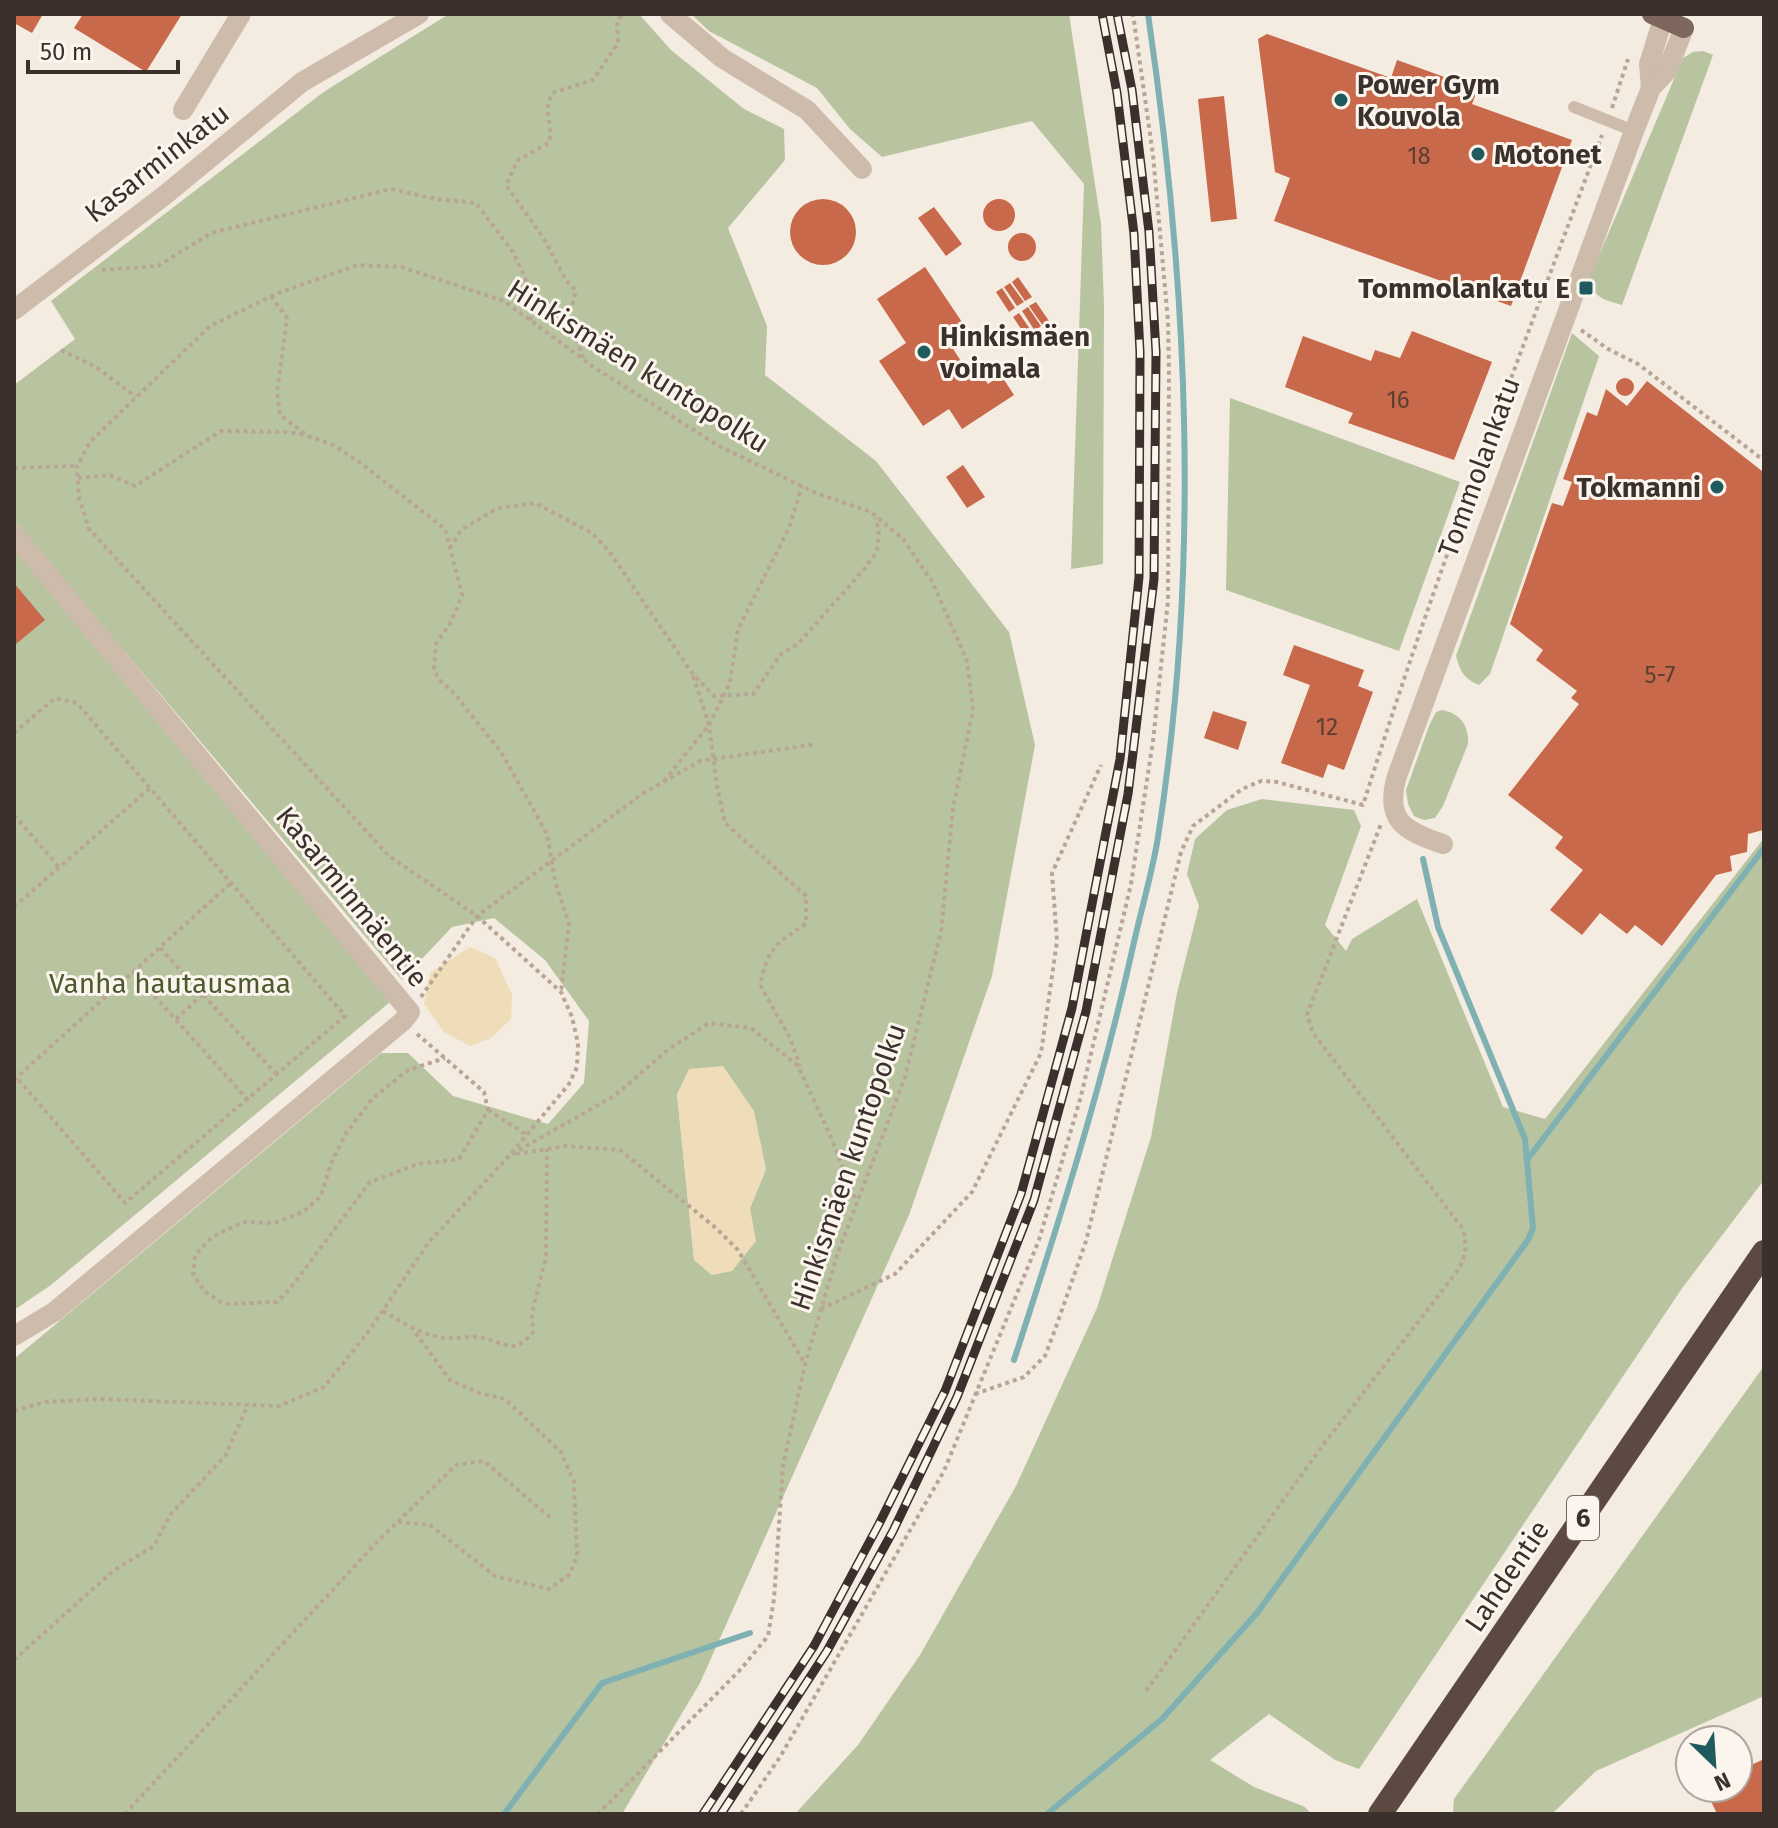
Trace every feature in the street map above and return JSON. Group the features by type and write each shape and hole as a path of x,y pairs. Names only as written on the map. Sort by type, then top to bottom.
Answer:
{"highway":[{"name":"Lahdentie","path":"1380,1814 1764,1252"}],"main road":[{"path":"1658,16 1684,28"}],"street":[{"path":"183,110 241,14"},
{"name":"Kasarminkatu","path":"14,310 165,195 302,82 419,14"},
{"path":"670,14 722,58 807,110 862,169"},
{"name":"Tommolankatu","path":"1651,88 1649,64 1658,16"},
{"name":"Tommolankatu","path":"1390,799 1541,378 1634,131 1651,88 1667,71 1684,28"},
{"name":"Kasarminmäentie","path":"14,534 406,1016 54,1312 14,1336"},
{"path":"1390,799 1398,818 1409,831 1443,844"}],"lane":[{"path":"1574,107 1634,131"}],"path":[{"path":"584,360 569,317 576,291 506,185 518,160 549,143 552,130 546,108 552,93 593,80 618,43 617,22 622,14"},
{"path":"741,1814 780,1757 944,1471 1039,1240 1081,1096 1131,884 1153,741 1168,601 1168,321 1153,155 1133,14"},
{"path":"975,1394 1024,1377 1045,1356 1086,1241 1181,852 1193,826 1242,789 1261,781 1277,782 1363,805 1510,383 1629,56"},
{"path":"63,272 158,266 211,233 391,189 436,199 476,203 513,252 531,291 531,321"},
{"name":"Hinkismäen kuntopolku","path":"77,466 90,442 210,326 271,296 358,265 401,267 504,301 584,360 719,446 802,486 871,512 903,539 933,583 967,661 973,710 953,808 941,932 905,1077 837,1255 805,1364 783,1466 774,1599 768,1636 741,1669 598,1814"},
{"path":"271,296 287,318 277,392 280,415 308,436"},
{"path":"1577,327 1608,349 1638,364 1762,459"},
{"path":"61,350 96,367 136,397"},
{"path":"78,478 110,475 135,486 221,431 287,432 333,445 408,498 445,529 462,595 451,622 436,644 434,669 439,680 453,692 501,752 547,834 555,881 569,924 561,992"},
{"path":"14,468 77,466 79,498 89,529 389,856 477,916 561,992 572,1017 578,1043 577,1067 569,1084 510,1155 429,1242 383,1311 324,1387 279,1406 100,1399 45,1402 14,1411"},
{"path":"662,782 709,725 730,683 738,629 789,528 802,486"},
{"path":"450,548 461,530 498,508 535,503 592,533 609,551 692,673 714,696 753,694 781,654 798,644 851,587 877,551 879,534 876,516"},
{"path":"692,673 709,725 725,823 806,896 806,924 767,956 760,985 790,1038 804,1080"},
{"path":"14,733 55,698 77,703 231,882 345,1016 125,1203 16,1079 231,882"},
{"path":"445,1058 408,1070 373,1098 346,1133 330,1166 321,1196 303,1212 274,1223 243,1222 212,1237 195,1255 193,1274 205,1292 224,1304 277,1302 370,1182 418,1164 459,1159 488,1110 484,1092 445,1058 406,1016 477,916 642,794 700,761 817,744"},
{"path":"821,1309 895,1274 972,1192 1041,1053 1057,941 1052,873 1101,765"},
{"path":"14,907 150,788"},
{"path":"1146,1691 1323,1445 1459,1269 1466,1254 1463,1229 1313,1033 1307,1015 1390,799"},
{"path":"14,815 59,867"},
{"path":"160,948 277,1075"},
{"path":"133,972 248,1100"},
{"path":"176,1019 203,994"},
{"path":"510,1155 614,1096 669,1049 709,1023 751,1028 798,1066 857,1204"},
{"path":"488,1110 527,1135"},
{"path":"510,1155 566,1146 620,1150 716,1228 738,1250 805,1364"},
{"path":"383,1311 412,1328 445,1338 482,1337 506,1347 524,1343 533,1332 532,1313 546,1257 547,1149"},
{"path":"398,1522 430,1525 495,1576 549,1589 570,1574 577,1556 574,1482 561,1452 505,1399 479,1393 450,1380 412,1328"},
{"path":"14,1660 113,1571 154,1546 170,1515 225,1456 248,1405"},
{"path":"125,1814 398,1522 456,1465 484,1461 551,1518"}],"green space":[{"path":"449,14 639,14 671,50 744,109 784,129 785,160 728,228 767,326 765,375 876,461 1009,632 1035,745 992,976 909,1215 700,1683 622,1814 14,1814 14,1359 381,1053 408,1053 453,1096 548,1124 584,1083 589,1021 545,960 494,918 452,927 402,980 14,521 14,385 75,339 51,301 325,91","holes":["677,1094 766,1169 750,1208 712,1275 694,1259"]},
{"path":"691,14 1069,14 1101,224 1104,306 1103,564 1071,569 1084,184 1032,121 882,157 850,129 817,88 709,31"},
{"path":"1703,51 1713,55 1622,305 1605,299 1594,291 1589,279 1683,58"},
{"path":"1572,333 1599,356 1490,674 1479,685 1463,674 1456,656"},
{"path":"1230,398 1460,482 1399,651 1226,590"},
{"name":"Vanha hautausmaa","path":"14,549 390,1002 51,1285 14,1310"},
{"path":"1442,710 1462,721 1468,744 1443,806 1435,818 1424,820 1414,816 1406,790 1429,726 1436,712"},
{"path":"1262,799 1354,810 1361,826 1325,925 1346,951 1352,939 1417,899 1503,1107 1545,1119 1764,838 1764,1180 1683,1287 1359,1769 1335,1760 1269,1714 1210,1760 1254,1787 1305,1807 1311,1814 795,1814 858,1745 920,1655 1016,1486 1097,1308 1151,1137 1177,993 1199,906 1187,874 1195,839 1227,810"},
{"path":"1764,1366 1764,1696 1701,1724 1674,1724 1674,1736 1596,1771 1552,1814 1453,1814 1454,1799"}],"sand":[{"path":"470,947 495,958 512,994 511,1019 491,1038 470,1046 444,1032 424,1004 430,973"},
{"path":"723,1066 754,1111 766,1169 750,1208 756,1241 732,1271 712,1275 694,1260 677,1094 689,1069"}],"building":[{"path":"14,14 43,14 32,33 14,23"},
{"path":"83,14 182,14 146,72 74,28"},
{"path":"1267,34 1391,78 1397,60 1478,89 1472,104 1572,140 1511,306 1274,221 1290,178 1275,172 1258,39"},
{"path":"1224,96 1237,219 1211,222 1198,99"},
{"path":"823,199 836,201 851,214 856,232 854,245 841,260 823,265 810,263 795,250 790,232 792,219 805,204"},
{"path":"999,199 1010,204 1015,215 1010,226 999,231 988,226 983,215 988,204"},
{"path":"934,207 962,244 946,256 918,218"},
{"path":"1022,233 1032,237 1036,247 1032,257 1022,261 1012,257 1008,247 1012,237"},
{"name":"Hinkismäen voimala","path":"925,267 966,328 948,341 968,372 976,367 988,384 1001,375 1014,395 962,429 949,409 923,426 879,361 906,343 877,299"},
{"path":"1018,277 1032,297 1025,301 1012,282"},
{"path":"1010,283 1024,302 1017,306 1004,287"},
{"path":"1002,288 1015,308 1009,312 996,292"},
{"path":"1036,302 1049,321 1043,326 1029,306"},
{"path":"1028,307 1041,326 1035,331 1022,311"},
{"path":"1019,313 1032,332 1026,336 1013,317"},
{"path":"1412,331 1492,362 1454,460 1348,423 1353,413 1285,387 1303,336 1371,361 1375,350 1400,358"},
{"path":"1621,378 1629,378 1634,387 1632,394 1621,396 1616,391 1616,383"},
{"path":"1647,381 1762,471 1764,469 1763,830 1748,834 1747,852 1730,856 1732,871 1716,875 1662,946 1635,925 1627,934 1600,913 1582,935 1550,910 1583,870 1555,848 1563,837 1508,795 1579,704 1571,698 1577,691 1536,660 1543,650 1510,624 1552,503 1563,506 1572,482 1563,479 1587,412 1597,416 1606,389 1627,406"},
{"path":"963,465 985,497 967,508 946,477"},
{"path":"14,583 45,620 16,644 14,642"},
{"path":"1294,645 1364,670 1358,686 1373,692 1344,770 1328,764 1323,778 1281,763 1310,685 1283,675"},
{"path":"1213,711 1247,722 1238,750 1204,738"},
{"path":"1764,1759 1764,1814 1717,1814 1712,1804 1754,1804 1754,1764"}],"waterway":[{"path":"1014,1360 1107,1055 1155,851 1172,734 1180,631 1184,425 1172,219 1148,14"},
{"path":"1527,1160 1764,848"},
{"path":"1047,1814 1162,1719 1257,1613 1528,1240 1533,1228 1525,1139 1438,927 1423,859"},
{"path":"504,1814 602,1683 750,1633"}],"railway":[{"path":"703,1814 814,1646 945,1391 1021,1194 1072,1008 1120,759 1139,577 1140,352 1134,234 1117,93 1102,14"},
{"path":"721,1814 827,1651 893,1531 957,1397 1034,1200 1086,1011 1128,794 1154,579 1156,352 1149,232 1132,90 1117,14"}],"place":[{"name":"Power Gym Kouvola","path":"1341,100"},
{"name":"Motonet","path":"1478,154"},
{"name":"Tommolankatu E","path":"1586,288"},
{"name":"Hinkismäen voimala","path":"924,352"},
{"name":"Tokmanni","path":"1717,487"}]}
